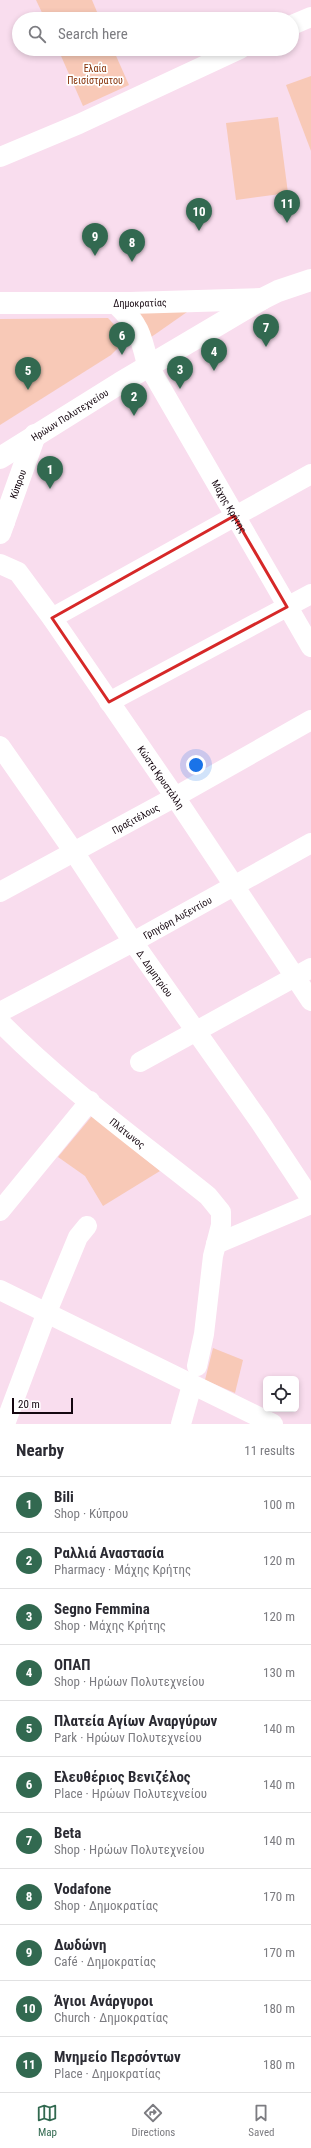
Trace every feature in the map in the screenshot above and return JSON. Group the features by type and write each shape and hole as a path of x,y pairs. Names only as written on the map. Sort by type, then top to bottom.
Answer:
{"main road":[{"path":"270,295 311,263"},
{"name":"Δημοκρατίας","path":"0,303 116,303 270,295 311,280"},
{"name":"Ηρώων Πολυτεχνείου","path":"0,458 148,365 270,295"},
{"path":"116,303 132,318 138,329 148,365"},
{"name":"Κύπρου","path":"1,524 35,435"}],"street":[{"path":"299,22 311,17"},
{"path":"0,157 79,124 225,56"},
{"name":"Μάχης Κρήτης","path":"148,365 311,647"},
{"path":"52,618 311,474"},
{"name":"Κώστα Κρυστάλλη","path":"0,564 18,572 52,618 235,885 303,972 311,1001"},
{"path":"109,702 311,594"},
{"name":"Πραξιτέλους","path":"0,892 175,797 311,720"},
{"name":"Δ. Δημητρίου","path":"0,746 74,852 133,942 311,1199"},
{"name":"Γρηγόρη Αυξεντίου","path":"0,1012 133,942 311,843"},
{"path":"140,1062 303,972"},
{"name":"Πλάτωνος","path":"0,1022 23,1046 208,1196 221,1212 222,1225 215,1250 204,1334 195,1376 181,1424"},
{"path":"3,1199 90,1101"},
{"path":"215,1250 311,1204"},
{"path":"5,1424 47,1312 78,1237 88,1226"},
{"path":"0,1290 195,1376 273,1424"}],"highlighted area":[{"path":"234,516 287,607 109,702 52,618"}],"green space":[{"path":"36,0 92,0 97,12 42,12"},
{"name":"Ελαία Πεισίστρατου","path":"61,56 116,56 129,85 83,106"},
{"path":"311,76 311,151 286,85"},
{"path":"278,117 288,193 236,200 226,123"},
{"path":"133,312 187,312 147,340"},
{"path":"108,318 121,332 121,345 111,355 0,425 0,319"},
{"path":"92,1116 160,1171 103,1206 85,1176 58,1157"},
{"path":"213,1348 243,1360 235,1393 205,1380"}],"place":[{"name":"Μνημείο Περσόντων","path":"287,223"},
{"name":"Άγιοι Ανάργυροι","path":"199,231"},
{"name":"Δωδώνη","path":"95,256"},
{"name":"Vodafone","path":"132,262"},
{"name":"Beta","path":"266,347"},
{"name":"Ελευθέριος Βενιζέλος","path":"122,355"},
{"name":"ΟΠΑΠ","path":"214,371"},
{"name":"Segno Femmina","path":"180,389"},
{"name":"Πλατεία Αγίων Αναργύρων","path":"28,390"},
{"name":"Ραλλιά Αναστασία","path":"134,416"},
{"name":"Bili","path":"50,489"}]}
